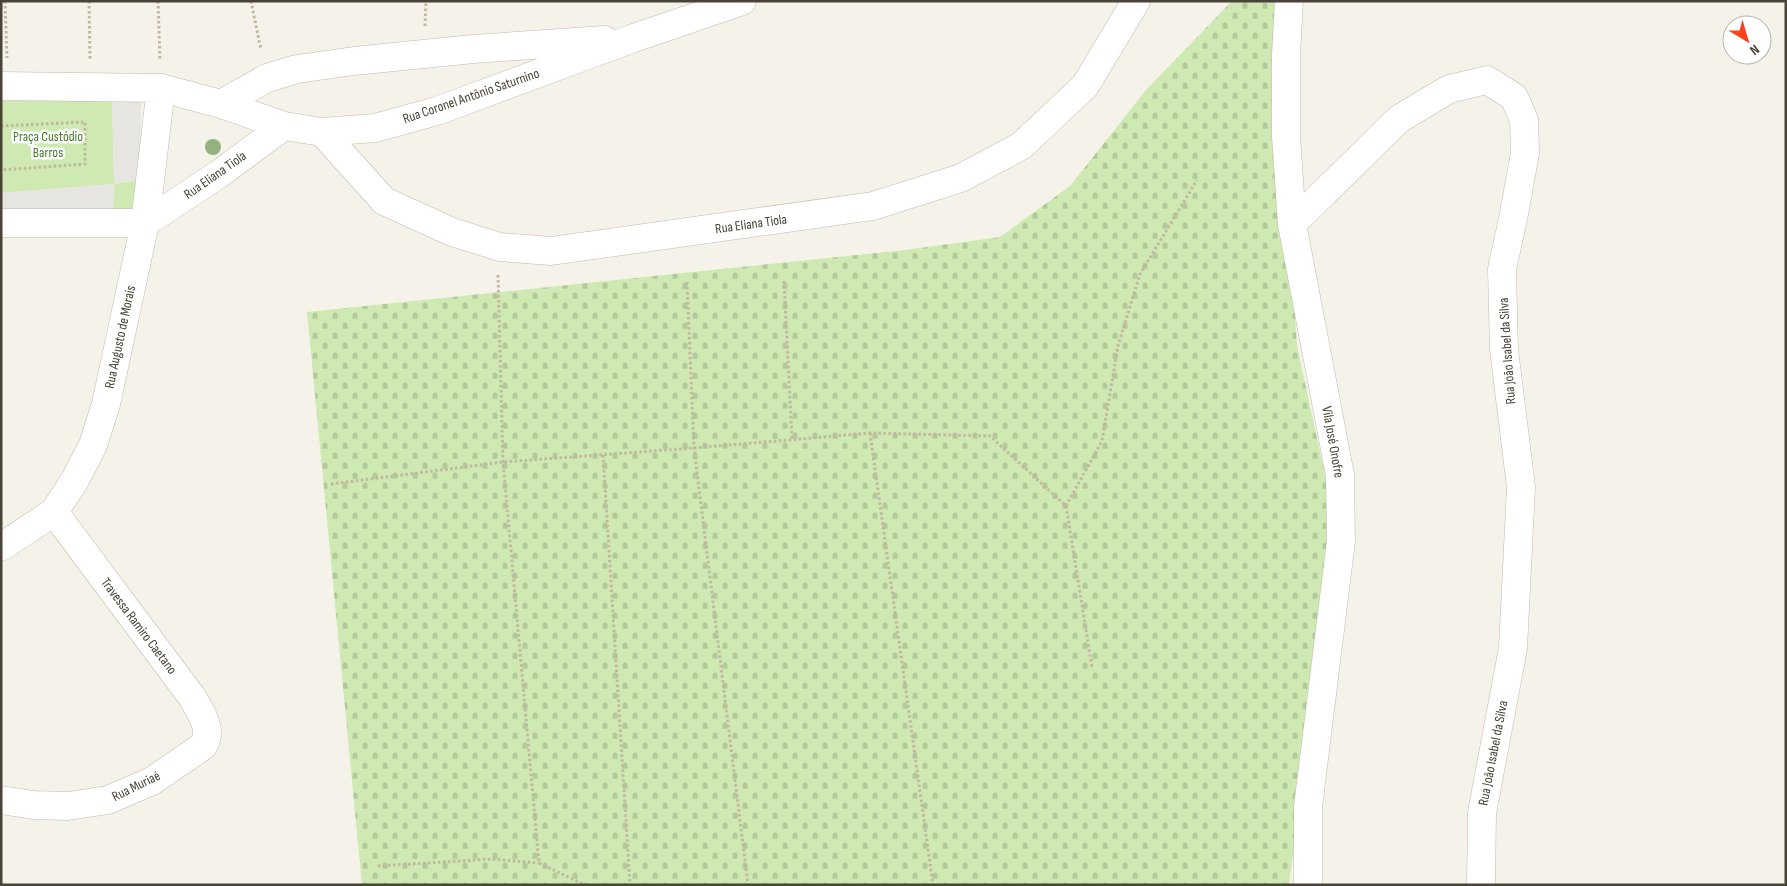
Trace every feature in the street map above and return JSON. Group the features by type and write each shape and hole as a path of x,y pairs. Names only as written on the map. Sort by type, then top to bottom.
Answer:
{"street":[{"name":"Rua Coronel Antônio Saturnino","path":"4,86 161,88 220,104 284,126 322,132 375,128 437,112 631,39 742,1"},
{"name":"Rua Eliana Tiola","path":"322,132 384,201 452,232 500,247 551,251 873,206 961,178 1021,146 1085,86 1136,1"},
{"name":"Vila José Onofre","path":"1289,1 1286,55 1286,136 1292,224 1340,475 1341,541 1308,807 1308,885"},
{"name":"Rua Coronel Antônio Saturnino","path":"220,104 267,78 297,69 354,61 492,48 631,39"},
{"name":"Rua João Isabel da Silva","path":"1292,224 1399,119 1449,89 1487,80 1514,97 1524,120 1525,153 1502,269 1504,350 1521,487 1514,648 1482,813 1481,885"},
{"name":"Rua Augusto de Morais","path":"1,547 54,512 75,480 93,445 106,404 145,223 161,88"},
{"name":"Rua Eliana Tiola","path":"145,223 219,174 284,126"},
{"path":"1,223 145,223"},
{"name":"Travessa Ramiro Caetano","path":"54,512 192,697 206,724 208,736 204,746"},
{"name":"Rua Muriaé","path":"1,800 34,805 68,806 108,800 152,781 204,746"}],"path":[{"path":"4,86 5,1"},
{"path":"89,1 90,87"},
{"path":"158,1 161,88"},
{"path":"250,1 267,78"},
{"path":"1,126 85,122 85,164 1,170"},
{"path":"1092,667 1066,506 1102,441 1118,346 1140,274 1197,180"},
{"path":"500,247 498,274 503,462 539,863"},
{"path":"784,281 792,439"},
{"path":"687,282 694,448 748,885"},
{"path":"332,484 503,462 870,433 990,436 1066,506"},
{"path":"870,433 933,885"},
{"path":"603,455 630,885"},
{"path":"378,866 491,859 539,863 585,885"}],"green space":[{"path":"1232,1 1285,1 1280,109 1297,346 1335,521 1289,885 362,885 307,312 905,250 1000,237 1070,186 1146,90"},
{"name":"Praça Custódio Barros","path":"112,97 114,184 1,193 1,101"},
{"path":"140,180 140,208 113,210 114,184"}],"shaded area":[{"path":"141,95 140,180 114,184 112,97"},
{"path":"114,184 113,210 1,219 1,193"}]}
